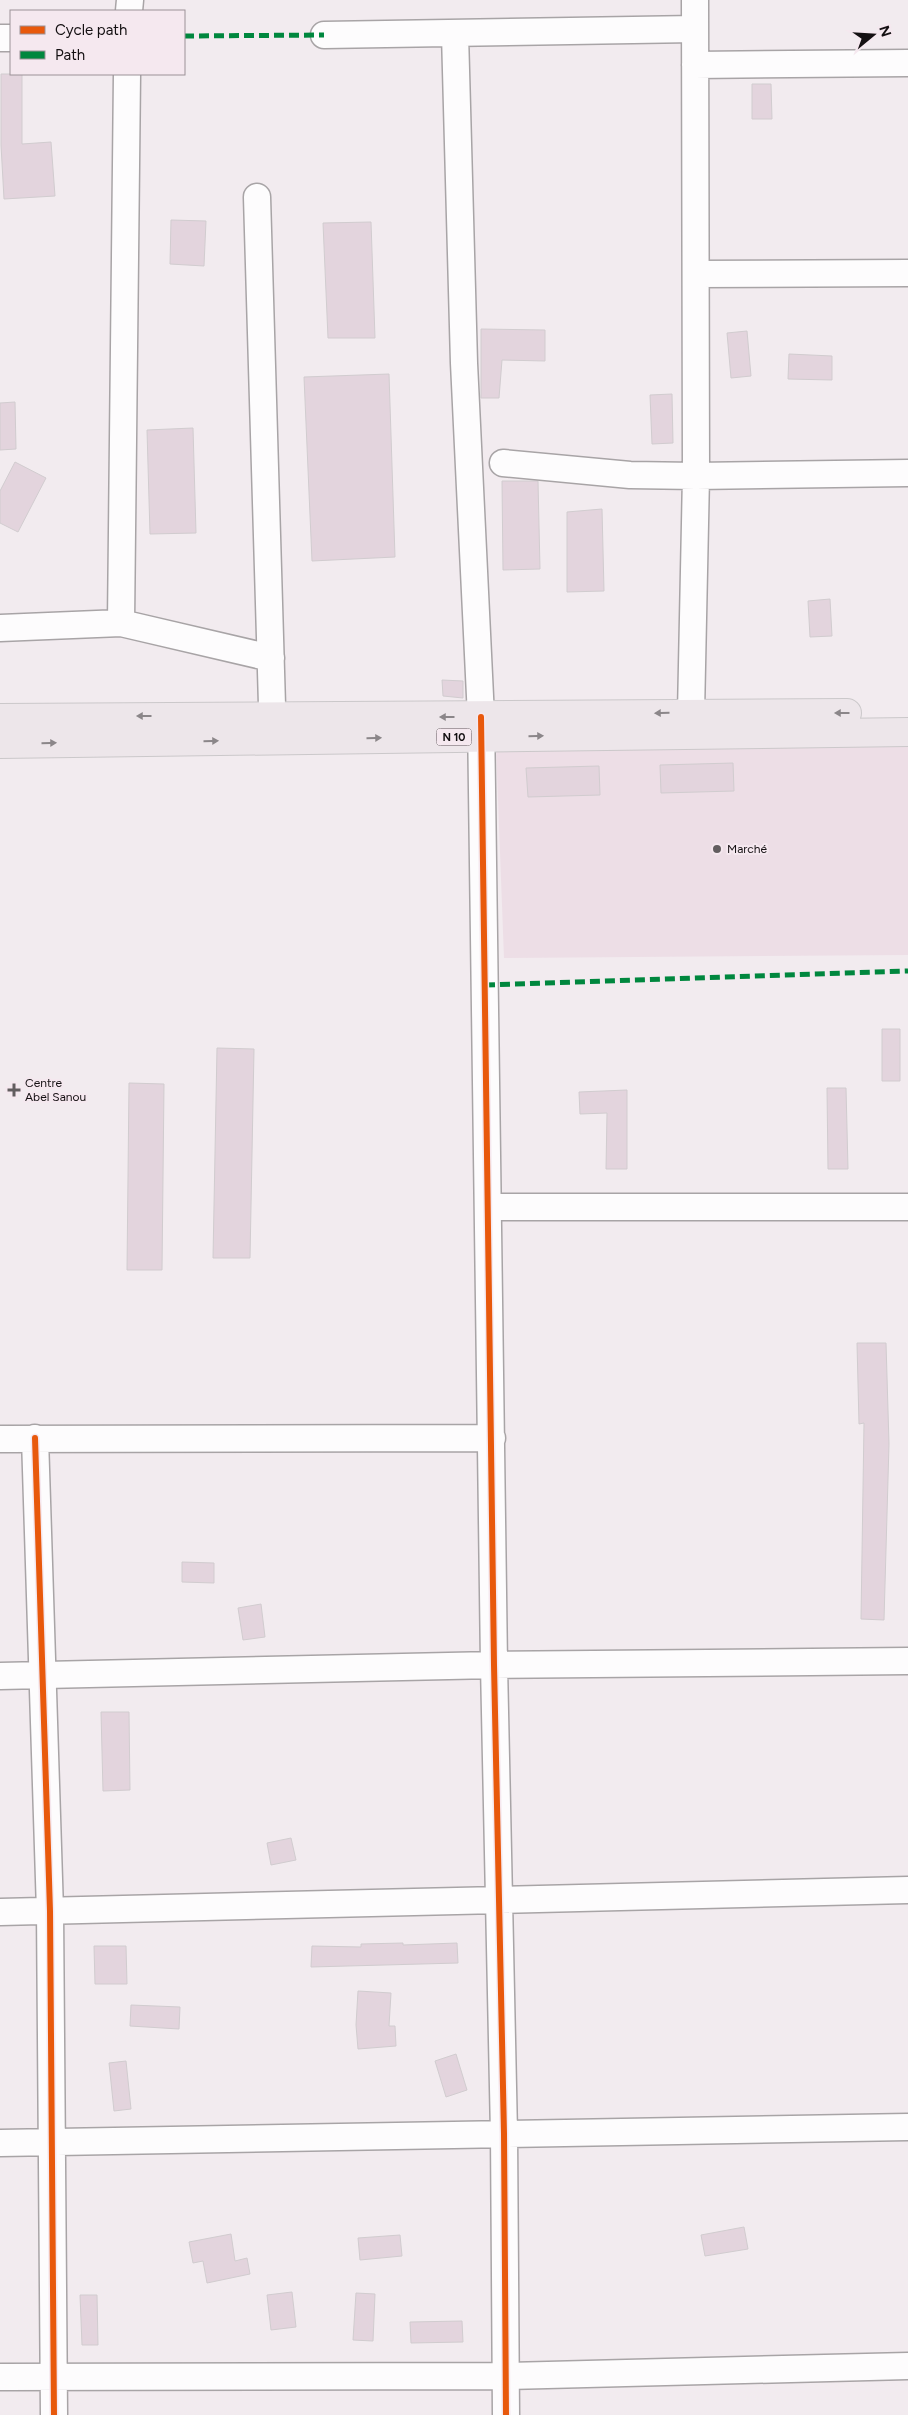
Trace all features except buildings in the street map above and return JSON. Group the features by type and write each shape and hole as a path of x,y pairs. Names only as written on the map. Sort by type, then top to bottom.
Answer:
{"main road":[{"name":"N 10","path":"481,727 692,713 908,713"},
{"name":"N 10","path":"0,718 273,728 481,727 908,732"},
{"name":"N 10","path":"0,744 273,728"}],"street":[{"path":"692,713 697,274 695,0"},
{"path":"324,36 695,30"},
{"path":"455,34 464,363 481,727 494,1665 504,2134 506,2415"},
{"path":"695,66 908,63"},
{"path":"121,623 127,75"},
{"path":"257,197 273,728"},
{"path":"697,274 908,273"},
{"path":"503,463 630,475 908,473"},
{"path":"0,628 121,623 271,658"},
{"path":"488,1207 908,1207"},
{"path":"35,1438 50,1911 54,2415"},
{"path":"0,1439 492,1438"},
{"path":"0,1676 494,1665 908,1661"},
{"path":"0,1912 908,1890"},
{"path":"0,2143 908,2126"},
{"path":"0,2377 505,2376 908,2366"}],"shaded area":[{"path":"908,741 908,955 504,958 496,746"}],"marked path":[{"path":"185,36 324,35"},
{"path":"485,985 908,971"}],"cycle path":[{"path":"481,717 494,1665 504,2134 506,2415"},
{"path":"35,1438 50,1911 54,2415"}],"place":[{"name":"Marché","path":"717,849"},
{"name":"Centre Abel Sanou","path":"14,1090"}]}
